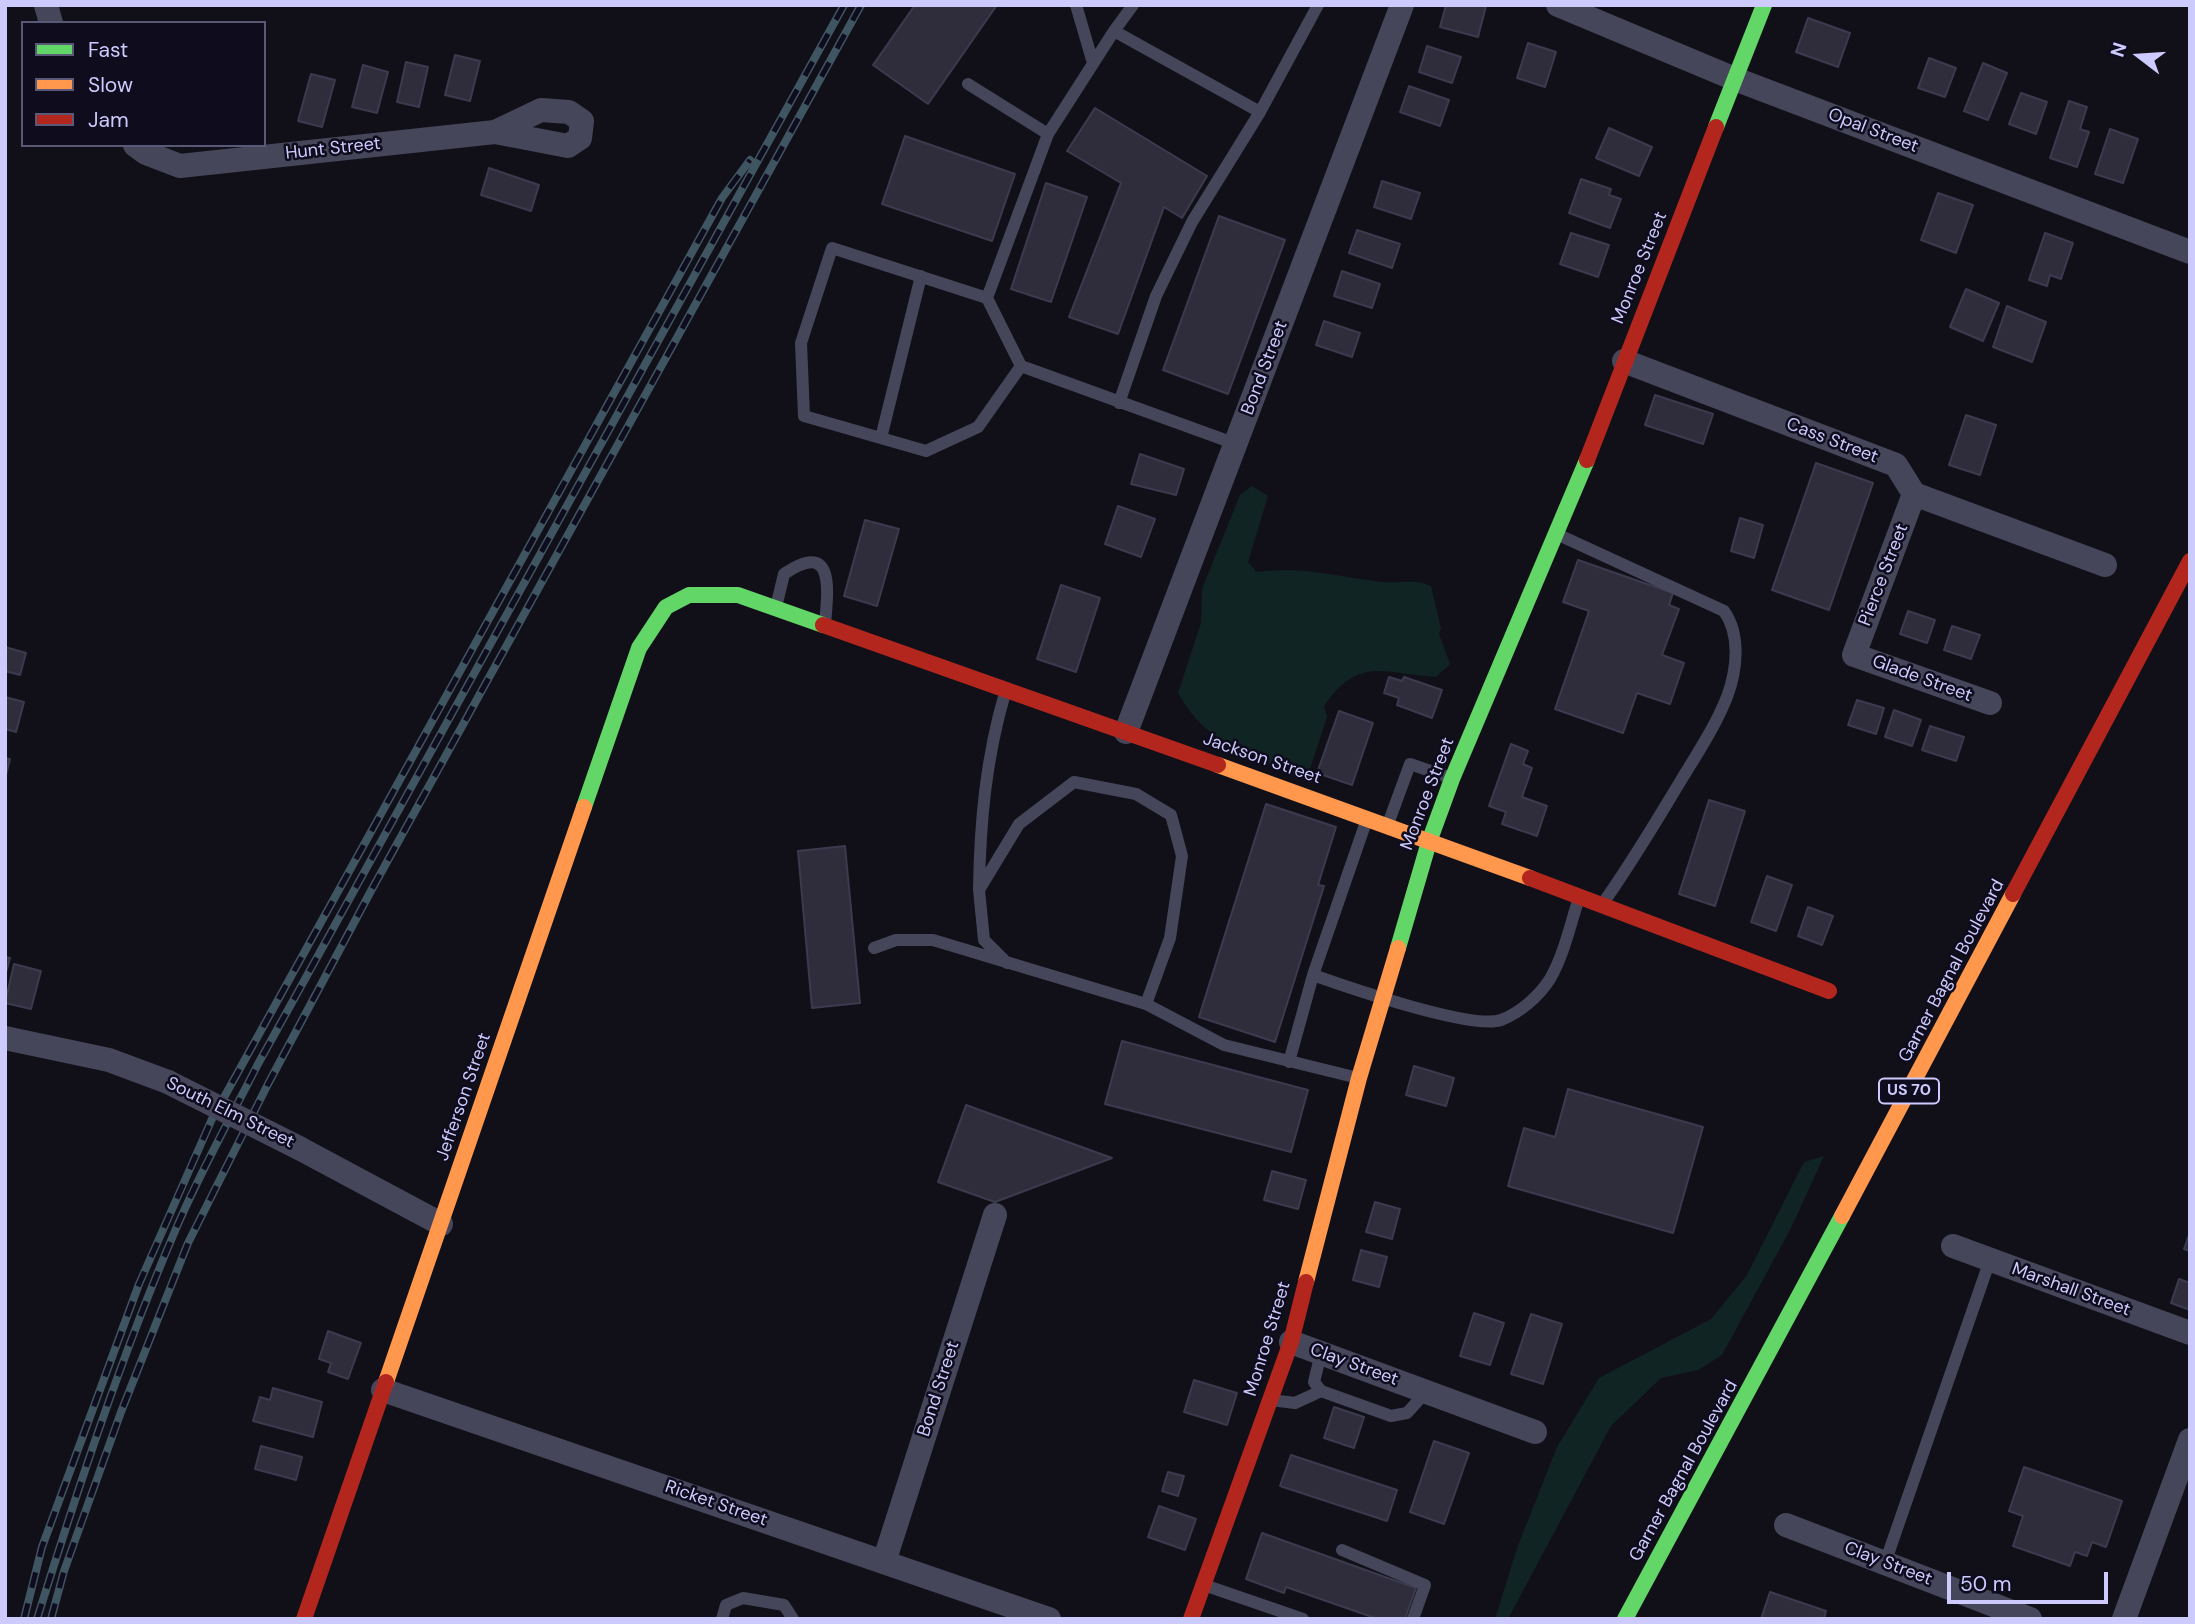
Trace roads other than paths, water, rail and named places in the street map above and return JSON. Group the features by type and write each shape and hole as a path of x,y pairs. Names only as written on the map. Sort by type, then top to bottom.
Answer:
{"main road":[{"name":"Monroe Street","path":"1191,1619 1291,1342 1359,1078 1429,842 1452,779 1558,534 1764,5"},
{"name":"Garner Bagnal Boulevard","path":"1625,1619 1709,1467 2190,562"},
{"name":"Jackson Street","path":"676,599 707,590 738,595 1388,824 1429,842 1829,991"},
{"name":"Jefferson Street","path":"304,1619 639,648 652,619 676,599"}],"street":[{"name":"Bond Street","path":"1126,732 1402,5"},
{"name":"Opal Street","path":"1558,5 1735,79 2190,252"},
{"name":"Hunt Street","path":"139,147 180,166 495,132"},
{"name":"Cass Street","path":"1624,361 1896,465 1914,494"},
{"path":"1914,494 2105,565"},
{"name":"Pierce Street","path":"1854,655 1914,494"},
{"name":"Glade Street","path":"1854,655 1990,703"},
{"name":"South Elm Street","path":"5,1038 109,1060 168,1082 441,1224"},
{"name":"Bond Street","path":"884,1562 995,1215"},
{"name":"Marshall Street","path":"1953,1246 2190,1333"},
{"name":"Clay Street","path":"1291,1342 1535,1432"},
{"name":"Ricket Street","path":"383,1390 1049,1619"},
{"path":"2124,1619 2190,1440"},
{"name":"Clay Street","path":"1786,1525 2030,1619"}],"lane":[{"path":"1076,5 1093,63"},
{"path":"987,298 1048,134 1114,30 1133,5"},
{"path":"1119,403 1162,284 1192,222 1260,112 1318,5"},
{"path":"1114,30 1260,112"},
{"path":"968,84 1048,134"},
{"path":"1021,366 978,427 926,452 804,416 801,343 832,248 987,298 1021,366 1236,444"},
{"path":"881,439 920,276"},
{"path":"1558,534 1724,611 1734,626 1735,658 1727,696 1711,731 1631,863 1602,905"},
{"path":"775,608 784,574 800,563 817,563 825,570 828,578 825,625"},
{"path":"1007,688 994,731 986,777 979,890 984,940 1007,962"},
{"path":"1388,824 1410,764 1452,779"},
{"path":"979,890 1019,824 1074,782 1136,793 1171,815 1182,856 1170,938 1146,1004"},
{"path":"1289,1062 1313,975 1367,817"},
{"path":"1313,975 1381,999 1478,1021 1499,1021 1536,997 1550,979 1579,898"},
{"path":"874,948 896,940 933,940 1146,1004 1224,1045 1359,1078"},
{"path":"1885,1563 1990,1260"},
{"path":"1321,1353 1314,1382 1321,1391 1391,1416 1407,1413 1426,1392"},
{"path":"1270,1400 1295,1403 1321,1391"},
{"path":"1342,1550 1425,1584 1413,1619"},
{"path":"1203,1584 1303,1619"},
{"path":"722,1619 726,1605 743,1598 784,1605 793,1619"}],"railway":[{"path":"37,1619 118,1375 155,1278 204,1168 258,1064 844,5"},
{"path":"51,1619 64,1571 121,1412 188,1243 268,1084 372,889 861,5"},
{"path":"24,1619 42,1547 139,1284 212,1119 722,198 750,160"}]}
